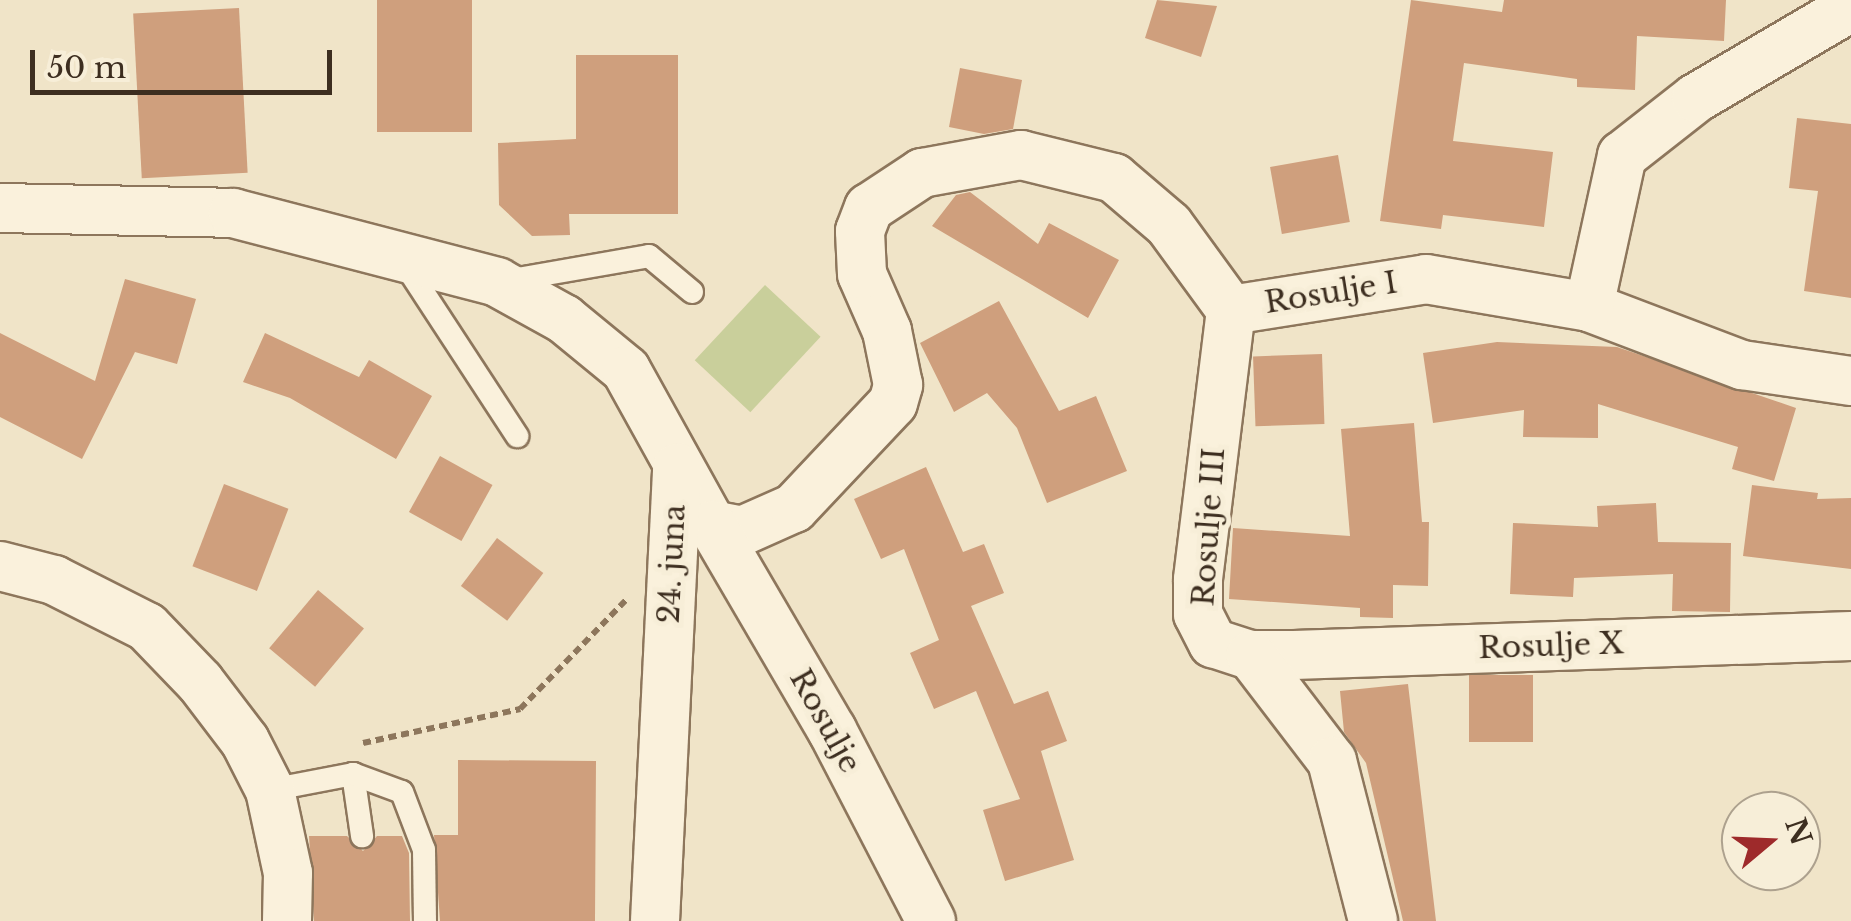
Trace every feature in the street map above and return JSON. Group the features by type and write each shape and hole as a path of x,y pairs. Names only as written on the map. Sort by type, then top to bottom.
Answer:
{"street":[{"path":"1589,307 1622,156 1696,98 1851,7"},
{"name":"Rosulje I","path":"712,524 742,531 794,508 893,403 898,385 887,332 862,274 860,231 869,208 922,173 1020,155 1114,178 1169,225 1230,310 1426,279 1589,307 1742,364 1851,382"},
{"path":"0,208 233,213 497,282 564,318 626,370 677,468 712,524"},
{"name":"Rosulje III","path":"1230,310 1198,614 1213,643 1252,654 1332,760 1373,921"},
{"name":"24. juna","path":"655,921 677,468"},
{"name":"Rosulje","path":"712,524 922,909"},
{"path":"0,566 54,580 147,628 200,682 245,741 270,790 288,874 287,921"},
{"name":"Rosulje X","path":"1252,654 1851,636"}],"lane":[{"path":"400,256 517,436"},
{"path":"497,282 649,256 692,292"},
{"path":"270,790 352,774 402,792 416,815 424,850 425,921"},
{"path":"352,774 362,836"}],"path":[{"name":"24. juna","path":"352,746 520,708 632,595"}],"green space":[{"path":"765,285 821,337 750,412 695,360"}],"building":[{"path":"377,0 472,0 472,132 377,132"},
{"path":"1157,0 1217,6 1201,57 1145,38"},
{"path":"1411,0 1502,12 1504,0 1726,0 1724,41 1637,36 1635,90 1577,87 1577,79 1464,63 1453,141 1553,152 1544,227 1443,215 1441,229 1380,221"},
{"path":"239,8 248,173 142,178 133,14"},
{"path":"576,55 678,55 678,214 569,214 570,235 532,236 499,205 498,143 576,139"},
{"path":"960,68 1022,80 1013,129 984,134 949,127"},
{"path":"1797,118 1851,124 1851,298 1804,291 1818,191 1789,188"},
{"path":"1338,155 1350,222 1282,234 1270,167"},
{"path":"970,192 1038,244 1049,223 1119,260 1088,318 932,226 956,195"},
{"path":"125,279 196,299 177,364 135,352 82,459 0,417 0,333 95,381"},
{"path":"999,301 1059,411 1096,396 1127,471 1047,503 1017,428 987,393 954,412 920,343"},
{"path":"265,333 359,377 369,360 432,396 396,459 290,398 243,382"},
{"path":"1497,342 1617,347 1796,408 1774,481 1732,469 1738,447 1598,404 1598,438 1523,437 1524,410 1433,423 1423,353"},
{"path":"1322,354 1324,424 1255,426 1253,356"},
{"path":"1414,423 1422,522 1429,522 1428,586 1393,585 1393,618 1360,617 1360,608 1229,599 1233,528 1350,536 1341,429"},
{"path":"440,456 492,485 461,541 409,512"},
{"path":"926,467 963,552 984,544 1004,593 971,606 1014,704 1048,691 1067,741 1041,751 1074,860 1005,881 983,810 1020,799 976,691 934,709 910,653 939,640 904,549 881,559 854,499"},
{"path":"224,484 288,509 257,591 192,566"},
{"path":"1752,485 1818,493 1817,499 1851,498 1851,569 1743,556"},
{"path":"1656,503 1658,542 1731,543 1730,612 1672,611 1673,574 1574,578 1573,597 1510,594 1513,523 1598,527 1597,506"},
{"path":"497,538 543,573 507,621 461,586"},
{"path":"318,590 364,629 315,687 269,648"},
{"path":"1469,675 1533,675 1533,742 1469,742"},
{"path":"1408,684 1436,921 1403,921 1366,763 1344,732 1340,691"},
{"path":"458,760 596,761 595,921 440,921 434,835 458,835"},
{"path":"309,836 347,836 363,851 377,836 402,836 409,853 410,921 314,921"}]}
